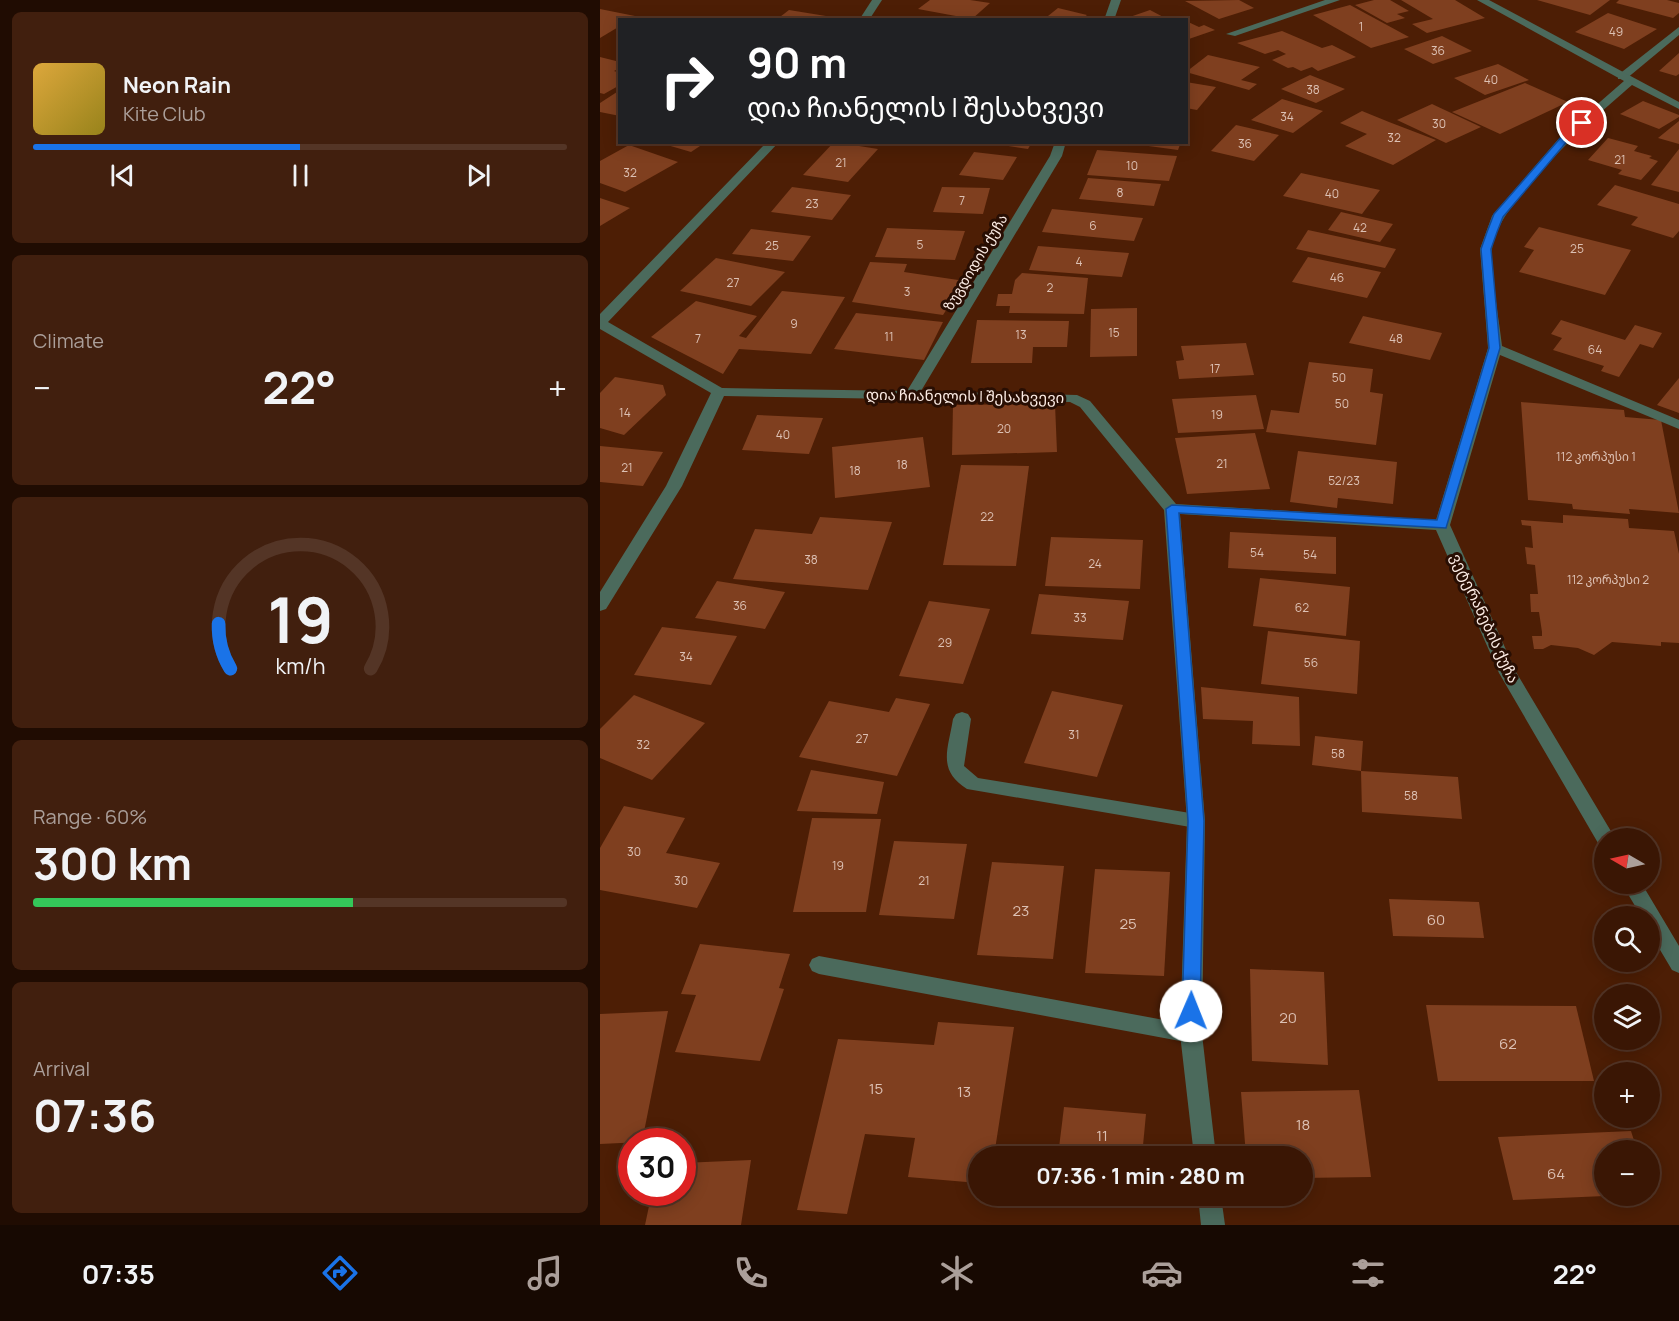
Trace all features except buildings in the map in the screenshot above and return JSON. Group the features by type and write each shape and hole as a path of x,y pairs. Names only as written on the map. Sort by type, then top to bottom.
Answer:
{"street":[{"path":"865,18 877,0"},
{"path":"1110,18 1116,0"},
{"path":"1232,34 1335,0"},
{"path":"1482,0 1679,106"},
{"path":"1204,1146 1191,1034 1196,821 1172,509 1442,525 1495,348 1486,249 1498,216 1566,137 1679,30"},
{"path":"600,322 772,144"},
{"name":"ზუგდიდის ქუჩა","path":"912,395 1056,156 1060,144"},
{"name":"დია ჩიანელის I შესახვევი","path":"600,322 719,392 1072,398 1084,404 1172,509"},
{"path":"1495,348 1679,425"},
{"path":"600,605 674,486 719,392"},
{"name":"ვეტერანების ქუჩა","path":"1442,525 1508,673 1599,828"},
{"path":"962,719 955,766 961,776 974,784 1196,821"},
{"path":"1638,894 1679,964"},
{"path":"819,965 1191,1034"},
{"path":"1211,1206 1214,1225"}],"route":[{"path":"1191,1011 1196,821 1172,509 1442,525 1495,348 1486,249 1498,216 1566,137 1582,123"}]}
